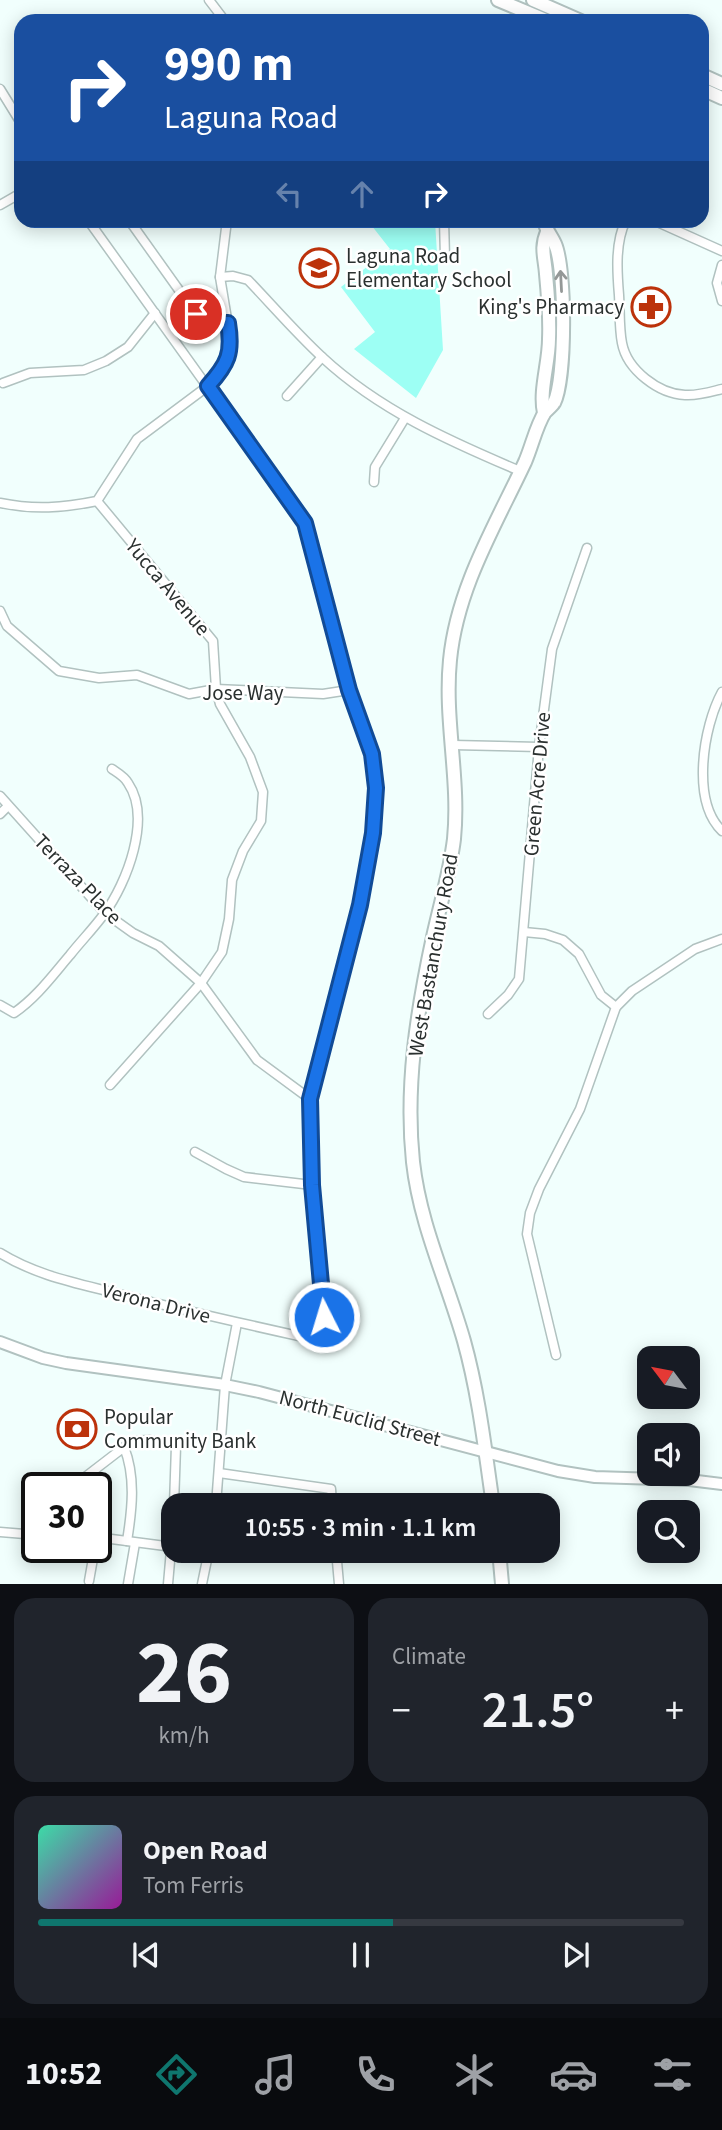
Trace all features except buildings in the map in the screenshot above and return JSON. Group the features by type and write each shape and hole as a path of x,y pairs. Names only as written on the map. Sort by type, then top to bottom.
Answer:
{"main road":[{"path":"498,0 536,10"},
{"name":"West Bastanchury Road","path":"491,1493 476,1390 416,1184 411,1133 413,1051 424,982 453,844 457,802 449,695 453,630 470,578 544,413 541,400 547,373 550,337 542,244 546,228"},
{"name":"North Euclid Street","path":"0,1342 66,1363 225,1385 298,1401 558,1471 595,1477 690,1480 722,1484"},
{"path":"500,1563 502,1584"}],"street":[{"path":"0,89 14,112"},
{"path":"94,228 305,523 349,690 372,754 376,788 373,833 360,905 310,1099 312,1185 244,1177 195,1152"},
{"path":"135,228 196,314 209,323 228,323"},
{"path":"0,503 36,509 97,501 136,439 208,386 220,373 228,359 231,343 220,277 227,228"},
{"path":"444,228 445,257"},
{"path":"623,228 617,273 622,345 631,363 660,388 671,393 699,395 722,389"},
{"path":"671,228 722,251"},
{"path":"722,265 717,283 722,301"},
{"path":"220,277 233,276 248,280 322,357 405,418 520,471"},
{"path":"3,383 30,373 84,370 106,361 128,347 155,313"},
{"path":"287,396 322,357"},
{"path":"374,482 375,467 405,418"},
{"name":"Yucca Avenue","path":"97,501 213,641 216,689 220,704 250,757 263,792 261,821 243,851 232,880 229,919 222,952 201,983 110,1085"},
{"name":"Green Acre Drive","path":"488,1014 508,995 519,979 539,747 552,649 587,548"},
{"name":"Jose Way","path":"0,611 7,626 59,671 99,678 137,676 189,694 216,689 323,694 349,690"},
{"path":"722,692 706,746 702,790 709,814 722,831"},
{"path":"453,745 539,747"},
{"path":"0,1005 14,1013 32,1001 105,913 123,881 135,842 138,818 134,793 127,780 112,769"},
{"name":"Terraza Place","path":"0,796 105,913 133,933 159,946 201,983 257,1060 310,1099"},
{"path":"0,814 8,806"},
{"path":"524,932 545,934 563,940 579,954 601,995 616,1007"},
{"path":"556,1355 527,1234 530,1213 539,1189 579,1109 616,1007 632,990 695,949 722,939"},
{"name":"Verona Drive","path":"0,1253 30,1269 58,1279 303,1338 316,1333 324,1317 312,1185"},
{"path":"217,1493 225,1385 237,1323"},
{"path":"91,1472 127,1441 150,1440 176,1446 174,1493"},
{"path":"127,1441 132,1466 128,1584"},
{"path":"219,1473 331,1489 331,1493"},
{"path":"0,1532 21,1534"},
{"path":"112,1540 161,1546"},
{"path":"89,1581 92,1563"},
{"path":"168,1584 171,1563"},
{"path":"202,1584 206,1563"},
{"path":"337,1563 339,1584"}],"shaded area":[{"path":"374,228 435,228 443,350 416,398 354,349 375,332 341,287 390,249"}],"place":[{"name":"Laguna Road Elementary School","path":"319,268"},
{"name":"King's Pharmacy","path":"651,307"},
{"name":"Popular Community Bank","path":"77,1429"}],"route":[{"path":"196,314 209,323 228,323 231,343 228,359 208,386 305,523 349,690 372,754 376,788 373,833 360,905 310,1099 312,1185 324,1317"}]}
